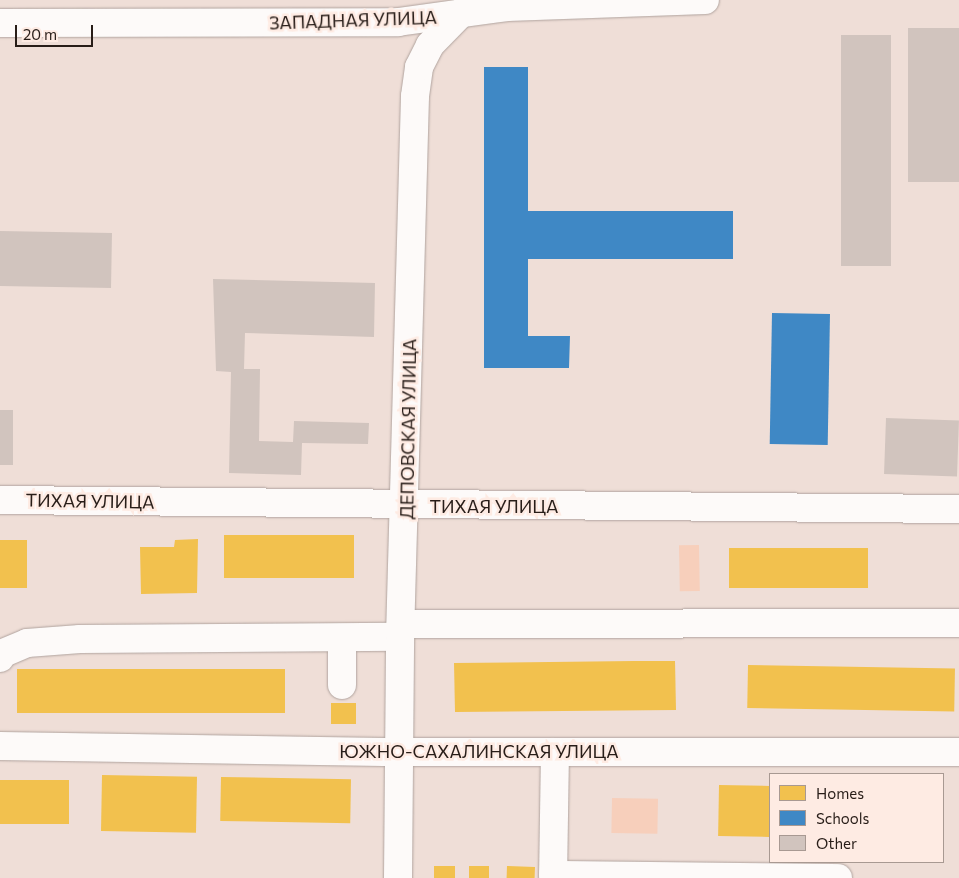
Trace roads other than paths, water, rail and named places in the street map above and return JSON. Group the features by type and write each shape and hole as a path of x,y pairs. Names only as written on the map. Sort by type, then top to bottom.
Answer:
{"street":[{"name":"ЗАПАДНАЯ УЛИЦА","path":"0,23 398,22 464,8 705,0"},
{"name":"ДЕПОВСКАЯ УЛИЦА","path":"398,878 400,631 406,506 415,96 419,67 430,45 464,8"},
{"name":"ТИХАЯ УЛИЦА","path":"0,500 406,506 959,509"},
{"path":"0,655 27,643 80,639 342,638 400,631 959,623"},
{"path":"342,638 342,685"},
{"name":"ЮЖНО-САХАЛИНСКАЯ УЛИЦА","path":"0,746 399,752 555,752 926,763 959,752"},
{"path":"555,752 553,875 838,878"}]}
